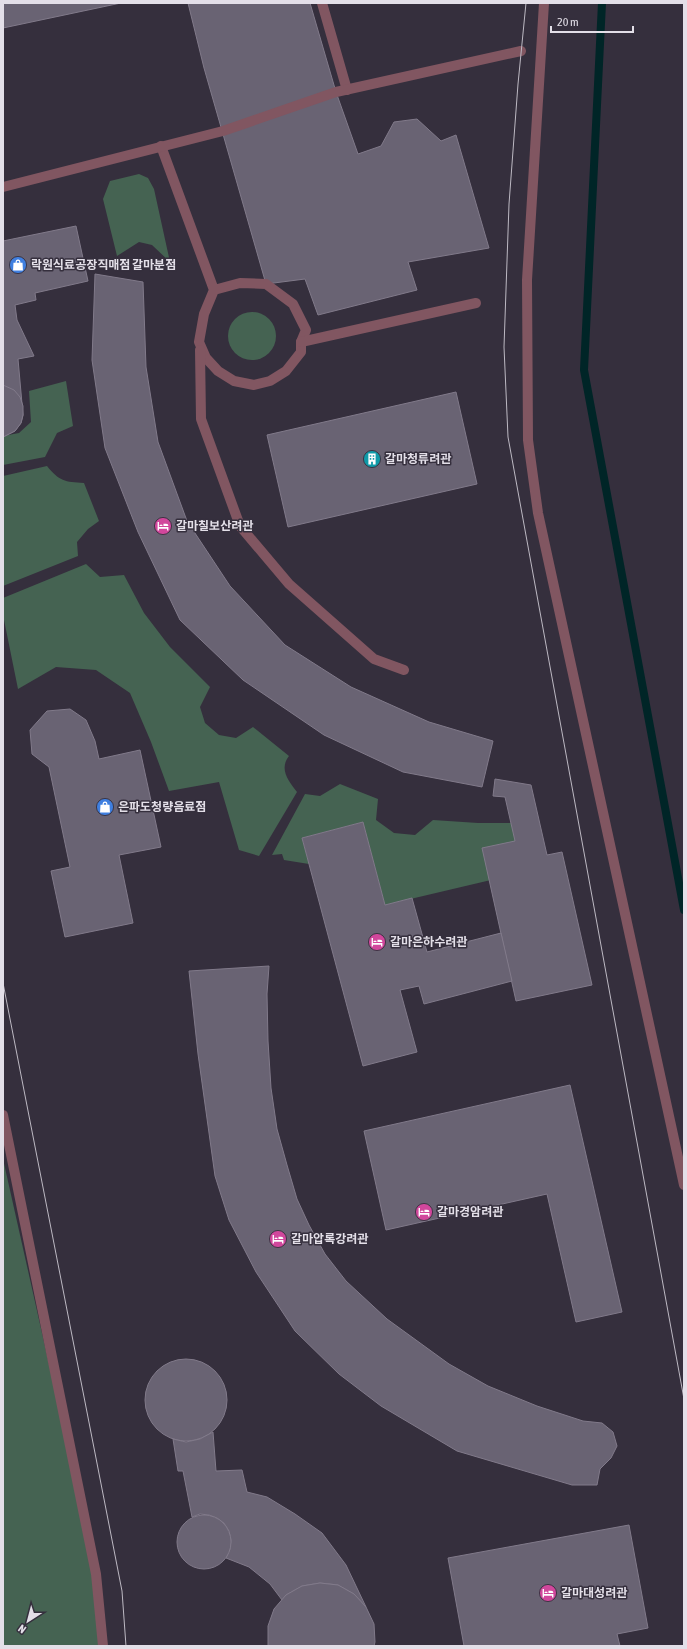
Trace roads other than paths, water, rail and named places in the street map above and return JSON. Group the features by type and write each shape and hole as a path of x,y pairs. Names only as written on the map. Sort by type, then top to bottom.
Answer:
{"street":[{"path":"322,3 347,90"},
{"path":"544,3 527,280 528,440 538,513 684,1186"},
{"path":"3,187 223,131 336,92 521,51"},
{"path":"161,146 214,290 204,314 200,342 201,419 240,526 289,584 374,659 404,670"},
{"path":"200,342 206,358 218,371 234,381 254,385 270,381 286,371 301,352 301,342 306,330 293,304 276,290 266,284 240,283 214,290"},
{"path":"301,342 476,303"},
{"path":"3,1115 96,1574 102,1646"}],"waterway":[{"path":"602,3 584,370 684,910"}],"tram line":[{"path":"526,3 509,204 504,347 508,437 684,1399"},
{"path":"3,983 122,1591 126,1646"}],"place":[{"name":"락원식료공장직매점 갈마분점","path":"18,265"},
{"name":"갈마청류려관","path":"372,459"},
{"name":"갈마칠보산려관","path":"163,526"},
{"name":"은파도청량음료점","path":"105,807"},
{"name":"갈마은하수려관","path":"377,942"},
{"name":"갈마경암려관","path":"424,1212"},
{"name":"갈마압록강려관","path":"278,1239"},
{"name":"갈마대성려관","path":"548,1593"}]}
